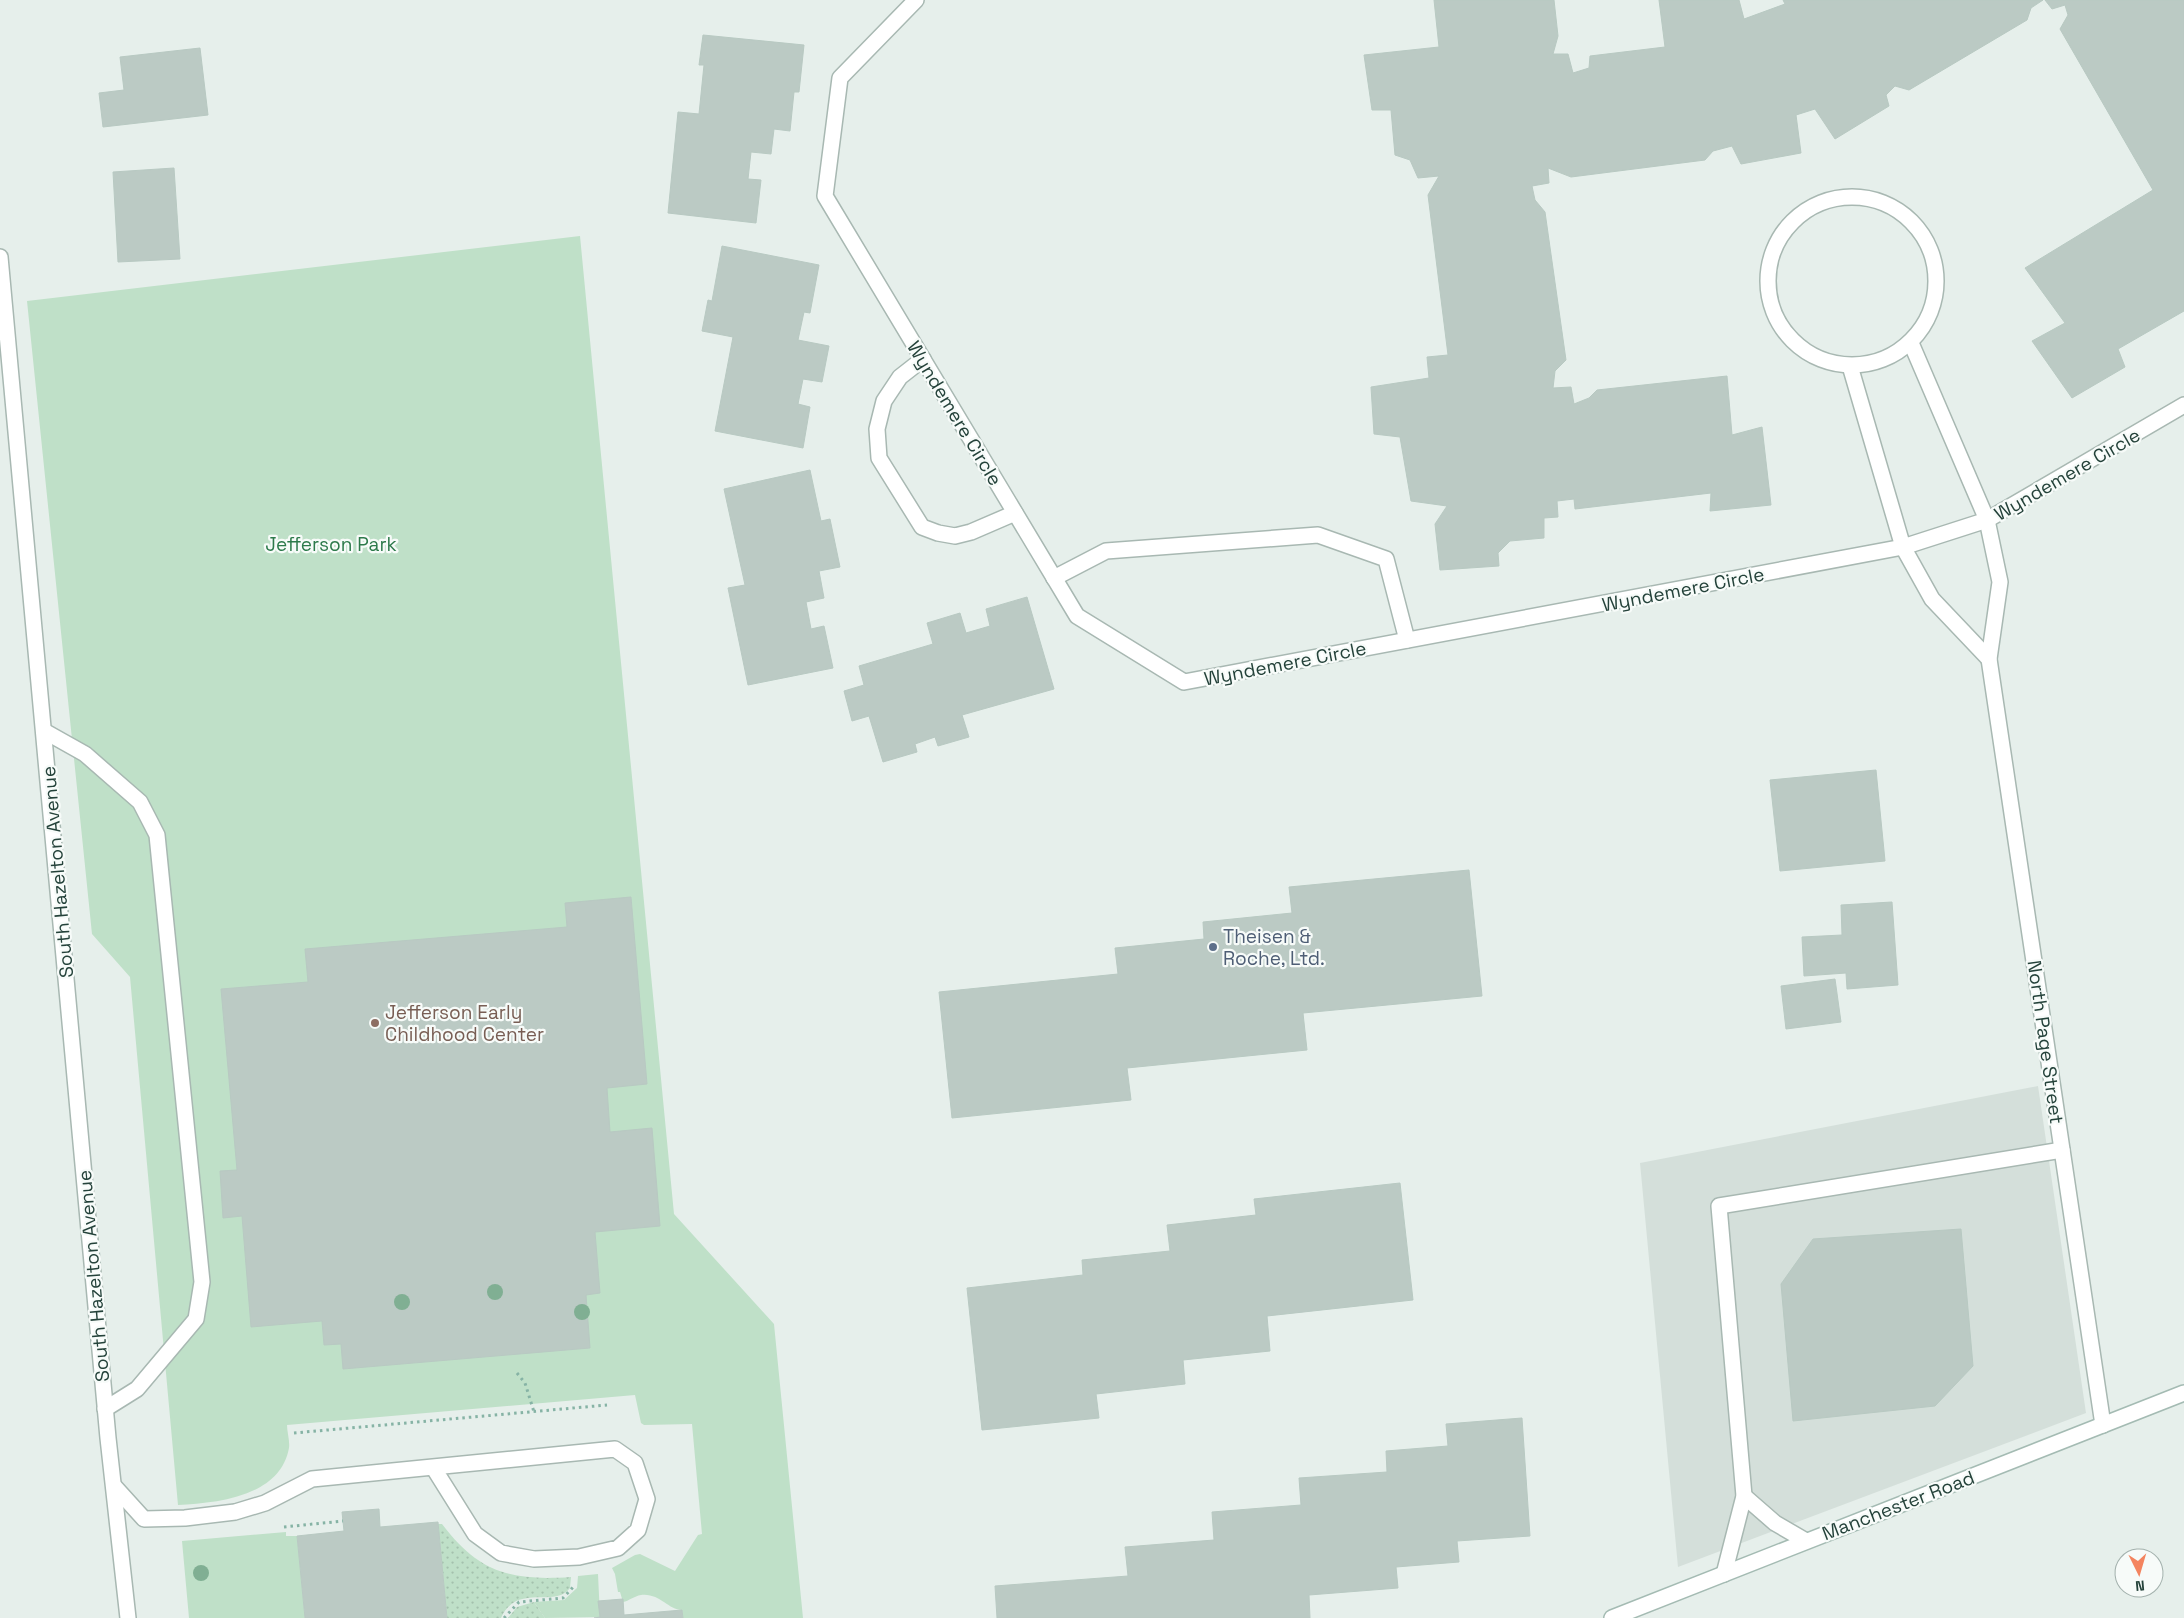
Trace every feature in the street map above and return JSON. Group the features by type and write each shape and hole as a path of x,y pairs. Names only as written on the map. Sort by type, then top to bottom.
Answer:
{"street":[{"name":"Wyndemere Circle","path":"916,0 840,78 825,196 1077,616 1184,682 1903,547 1988,520 2184,405"},
{"path":"1854,197 1887,204 1914,223 1931,250 1937,283 1930,316 1911,343 1882,360 1850,366 1818,359 1790,340 1773,312 1767,279 1774,247 1793,220 1821,202 1854,197"},
{"name":"South Hazelton Avenue","path":"0,257 105,1409 128,1618"},
{"name":"North Page Street","path":"1911,343 1988,520 2000,582 1989,659 2103,1426"},
{"path":"923,359 900,377 884,401 877,429 879,458 922,527 938,533 955,536 972,532 1015,513"},
{"path":"1850,366 1903,547 1932,599 1989,659"},
{"path":"1054,578 1106,551 1318,535 1386,559 1407,640"},
{"path":"44,731 85,754 140,802 157,835 202,1282 196,1319 137,1389 105,1409"},
{"path":"1724,1574 1744,1496 1720,1206 2062,1150"},
{"name":"Manchester Road","path":"1612,1618 2184,1393"},
{"path":"114,1488 144,1519 185,1518 235,1512 265,1503 312,1479 433,1467 615,1449 635,1463 647,1499 638,1530 618,1548 572,1557 534,1559 501,1553 475,1534 433,1467"},
{"path":"1744,1496 1775,1523 1806,1541"}],"path":[{"path":"517,1374 525,1383 534,1412"},
{"path":"294,1433 608,1405"},
{"path":"504,1618 519,1602 563,1598 567,1595 574,1586 572,1557"}],"shaded area":[{"path":"2038,1086 2086,1413 1678,1567 1640,1163"}],"green space":[{"name":"Jefferson Park","path":"580,236 674,1214 774,1324 803,1618 683,1618 682,1610 672,1607 653,1596 636,1596 623,1602 620,1592 618,1592 612,1568 640,1554 675,1571 698,1535 702,1534 692,1424 644,1425 641,1423 635,1395 287,1425 289,1448 283,1464 273,1477 260,1487 228,1499 178,1505 130,977 92,934 27,301"},
{"path":"438,1524 442,1524 469,1554 483,1563 514,1575 550,1578 571,1577 570,1588 563,1594 555,1596 526,1598 516,1601 508,1607 501,1618 447,1618"},
{"path":"286,1532 286,1536 297,1536 305,1618 189,1618 182,1541"},
{"path":"598,1574 600,1617 545,1618 534,1602 564,1600 577,1588 578,1576"},
{"path":"534,1602 545,1618 508,1618 517,1607"}],"building":[{"path":"1434,0 1554,0 1558,36 1553,54 1568,54 1573,73 1589,68 1590,56 1665,47 1659,0 1739,0 1744,19 1785,4 1783,0 2043,0 2031,8 2027,20 1909,90 1895,86 1886,95 1889,106 1835,139 1815,109 1796,115 1801,153 1741,164 1732,146 1713,151 1705,160 1571,177 1548,168 1549,183 1532,186 1535,200 1545,212 1566,360 1555,371 1553,388 1571,387 1574,404 1589,398 1597,390 1727,376 1732,435 1762,427 1771,505 1710,511 1711,493 1575,509 1574,499 1557,501 1558,517 1544,518 1544,538 1510,541 1498,553 1499,566 1440,570 1435,524 1447,506 1411,501 1400,437 1374,434 1371,387 1429,378 1427,357 1448,355 1428,195 1439,176 1418,178 1410,160 1395,155 1391,110 1372,110 1364,55 1439,47"},
{"path":"2045,0 2184,0 2184,311 2118,349 2125,367 2072,398 2032,341 2065,323 2025,268 2153,190 2060,29 2068,15 2065,5 2052,9"},
{"path":"703,35 804,45 799,92 794,92 790,131 774,129 771,154 751,152 748,179 761,180 756,223 668,213 678,112 699,114 704,65 699,65"},
{"path":"200,48 208,115 103,127 99,93 124,90 120,57"},
{"path":"174,168 180,259 118,262 113,172"},
{"path":"722,246 819,265 810,313 804,312 798,340 829,346 822,382 803,379 798,404 810,407 803,448 715,431 733,337 702,331 708,300 712,301"},
{"path":"810,470 821,521 830,519 840,567 819,571 824,598 806,602 811,629 824,626 833,668 748,685 728,588 745,585 724,489"},
{"path":"1027,597 1054,689 962,715 969,737 938,746 935,737 915,744 917,752 883,762 869,716 852,721 844,691 864,685 859,666 933,644 927,623 960,613 966,633 990,626 986,609"},
{"path":"1876,770 1885,861 1780,871 1770,780"},
{"path":"1469,870 1482,996 1303,1013 1307,1050 1127,1068 1131,1100 952,1118 939,992 1118,974 1115,948 1204,939 1203,922 1292,913 1289,887"},
{"path":"631,897 647,1084 607,1088 610,1132 652,1128 660,1226 595,1232 600,1293 586,1295 590,1348 343,1369 341,1344 324,1345 322,1321 251,1327 242,1216 223,1218 220,1171 237,1170 221,989 308,982 305,949 567,927 565,903"},
{"path":"1892,902 1898,985 1847,989 1846,973 1804,976 1802,937 1842,935 1841,905"},
{"path":"1835,979 1841,1022 1786,1029 1781,986"},
{"path":"1400,1183 1413,1300 1267,1316 1270,1351 1183,1360 1185,1384 1096,1394 1099,1418 982,1430 967,1288 1083,1275 1082,1260 1170,1251 1167,1225 1256,1215 1254,1199"},
{"path":"1961,1229 1973,1366 1935,1406 1793,1421 1781,1284 1813,1239"},
{"path":"1522,1418 1530,1536 1457,1541 1459,1562 1396,1567 1398,1588 1309,1595 1310,1618 997,1618 995,1586 1128,1576 1125,1547 1214,1540 1212,1512 1301,1505 1299,1478 1387,1472 1386,1451 1448,1446 1446,1424"},
{"path":"379,1509 380,1527 438,1522 447,1618 305,1618 297,1536 344,1531 342,1512"},
{"path":"623,1599 624,1615 682,1610 683,1618 594,1618 600,1617 598,1601"}],"place":[{"name":"Theisen & Roche, Ltd.","path":"1213,947"},
{"name":"Jefferson Early Childhood Center","path":"375,1023"}]}
